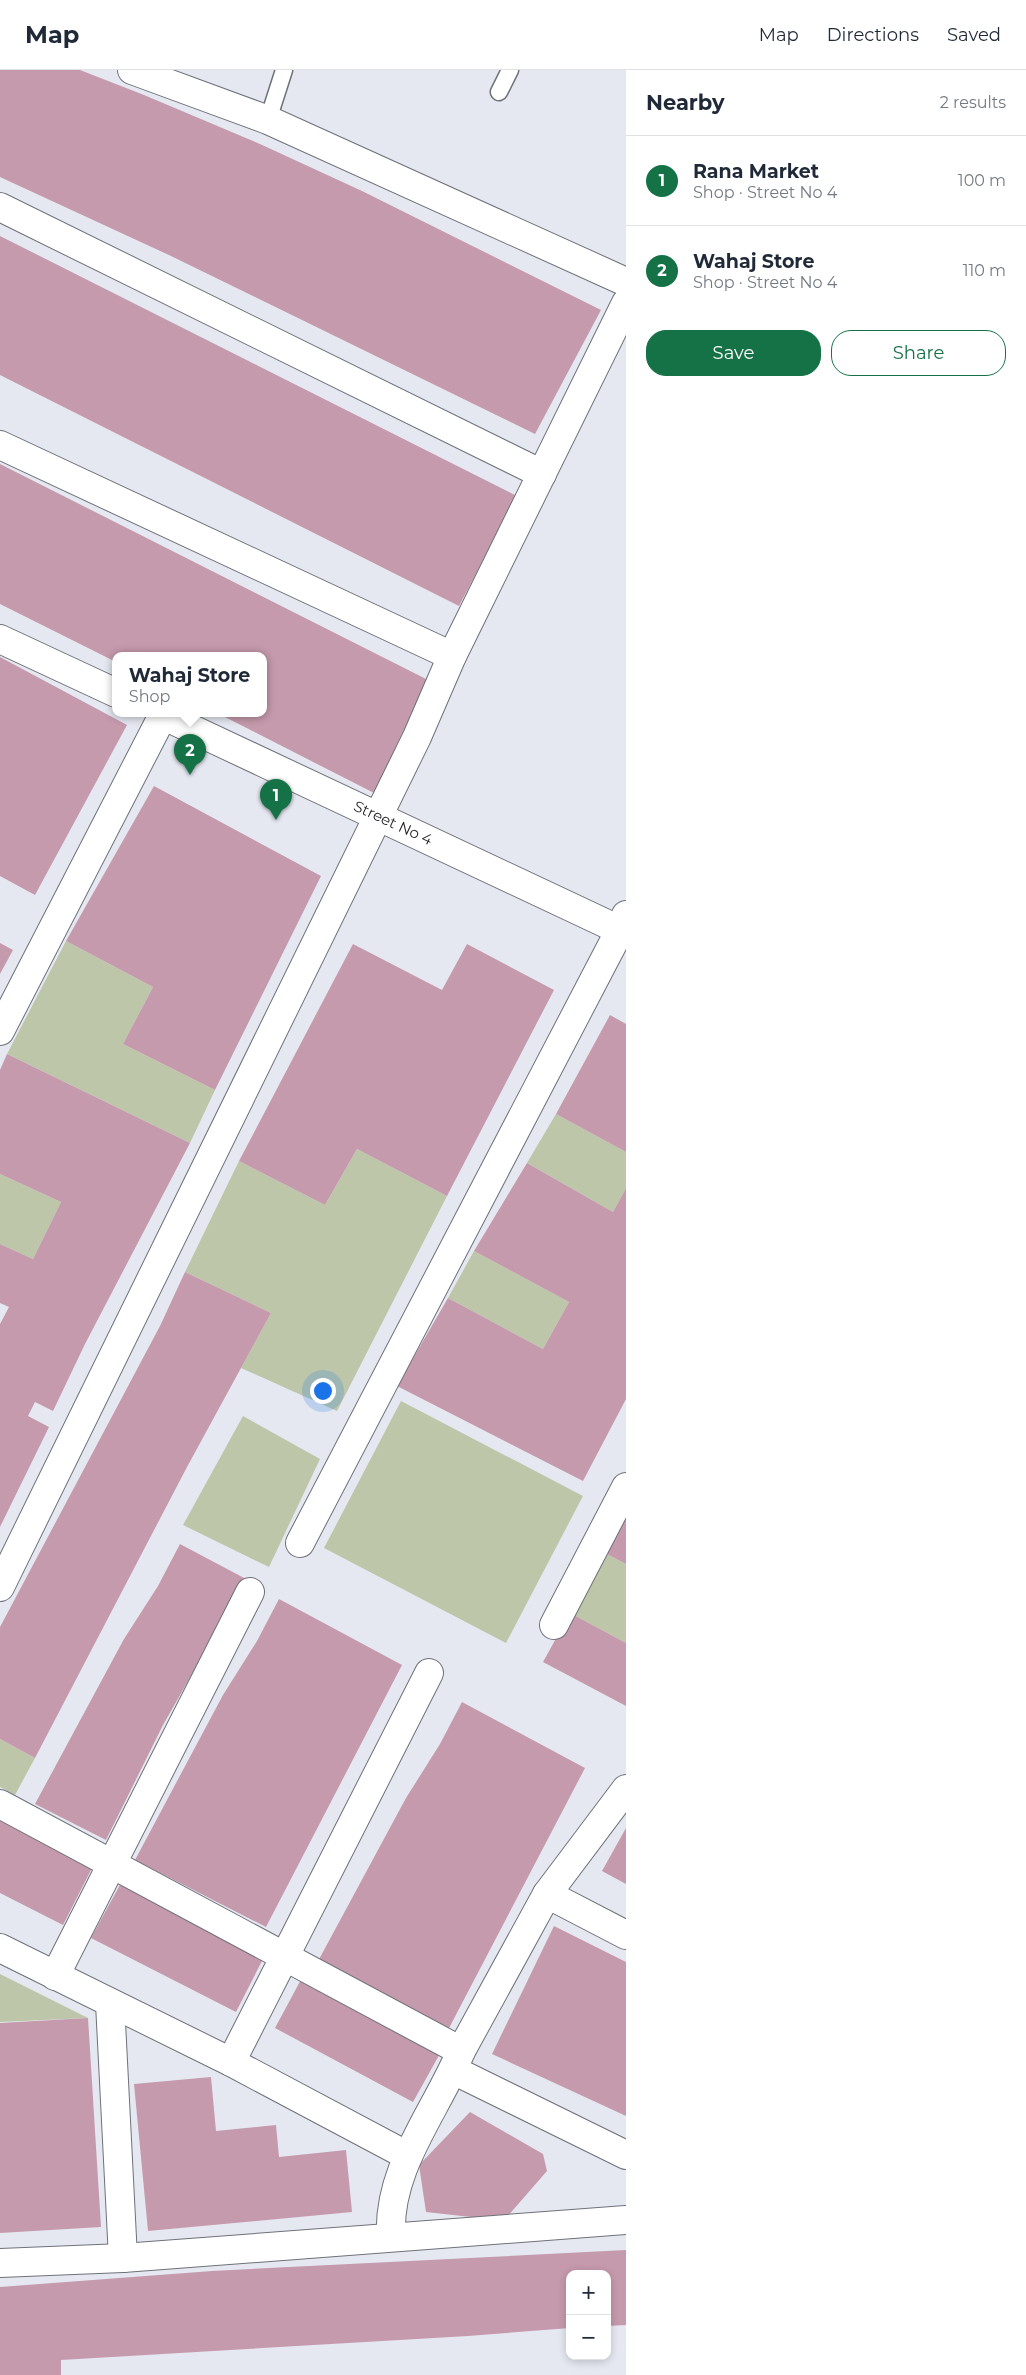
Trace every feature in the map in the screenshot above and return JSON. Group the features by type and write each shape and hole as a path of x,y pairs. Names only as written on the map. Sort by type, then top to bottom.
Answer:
{"street":[{"path":"132,70 268,120 626,282"},
{"path":"0,207 542,474"},
{"path":"0,1587 418,737 452,656 626,303"},
{"path":"0,444 452,656"},
{"path":"0,639 112,691"},
{"path":"0,1032 159,717"},
{"name":"Street No 4","path":"167,717 378,816 624,926"},
{"path":"300,1543 624,926"},
{"path":"554,1625 626,1487"},
{"path":"55,1976 250,1592"},
{"path":"231,2062 430,1673"},
{"path":"391,2237 392,2201 408,2156 457,2061 547,1894 626,1789"},
{"path":"0,1804 284,1958 457,2061 626,2155"},
{"path":"547,1894 626,1935"},
{"path":"0,1948 231,2062 408,2156"},
{"path":"110,2003 123,2258"},
{"path":"0,2263 123,2258 626,2220"}],"lane":[{"path":"268,120 284,70"},
{"path":"499,92 510,70"}],"green space":[{"path":"66,941 153,987 123,1044 215,1090 190,1143 7,1054"},
{"path":"556,1114 626,1152 626,1188 613,1212 527,1163"},
{"path":"357,1149 447,1196 337,1411 241,1368 271,1313 185,1272 239,1161 325,1205"},
{"path":"0,1174 61,1202 33,1259 0,1244"},
{"path":"474,1251 569,1302 543,1349 448,1298"},
{"path":"401,1401 583,1496 506,1643 324,1548"},
{"path":"243,1416 320,1459 269,1567 183,1525"},
{"path":"603,1552 626,1564 626,1643 570,1613"},
{"path":"0,1739 35,1758 15,1795 0,1787"},
{"path":"0,1974 88,2018 0,2022"}],"building":[{"path":"0,70 80,70 144,95 260,144 362,191 601,310 535,434 171,256 0,177"},
{"path":"0,236 517,496 459,606 0,375"},
{"path":"0,464 434,683 376,794 225,717 267,717 267,652 112,652 112,660 0,604"},
{"path":"0,657 127,725 35,895 0,876"},
{"path":"154,786 321,876 215,1090 123,1044 153,987 66,941"},
{"path":"0,943 13,950 0,974"},
{"path":"353,944 442,990 467,944 554,990 447,1196 357,1149 325,1205 239,1161"},
{"path":"610,1015 626,1024 626,1152 556,1114"},
{"path":"7,1054 190,1143 85,1344 53,1411 35,1402 28,1416 49,1427 0,1527 0,1324 9,1307 0,1303 0,1244 33,1259 61,1202 0,1174 0,1070"},
{"path":"527,1163 613,1212 626,1188 626,1399 583,1481 397,1386 448,1298 543,1349 569,1302 474,1251"},
{"path":"185,1272 271,1313 187,1467 35,1758 0,1739 0,1627 160,1326"},
{"path":"626,1509 626,1564 603,1552"},
{"path":"180,1544 246,1579 163,1725 106,1840 35,1804 124,1639 158,1586"},
{"path":"279,1599 402,1665 266,1927 135,1860 223,1695 257,1641"},
{"path":"570,1613 626,1643 626,1706 543,1662"},
{"path":"462,1702 585,1768 448,2030 317,1963 406,1798 440,1744"},
{"path":"0,1815 93,1866 63,1925 0,1893"},
{"path":"626,1828 626,1884 602,1871"},
{"path":"122,1881 265,1955 236,2012 91,1938"},
{"path":"554,1926 626,1962 626,2116 492,2054"},
{"path":"304,1974 442,2050 413,2102 275,2028"},
{"path":"88,2018 101,2227 0,2233 0,2023"},
{"path":"211,2077 216,2131 276,2125 279,2157 346,2150 352,2212 148,2231 134,2084"},
{"path":"470,2112 543,2154 547,2171 506,2218 498,2220 426,2212 419,2165"},
{"path":"626,2250 626,2325 611,2326 611,2270 566,2270 566,2328 468,2336 61,2360 61,2375 0,2375 0,2287 212,2271"}],"place":[{"name":"Wahaj Store","path":"190,775"},
{"name":"Rana Market","path":"276,820"}]}
